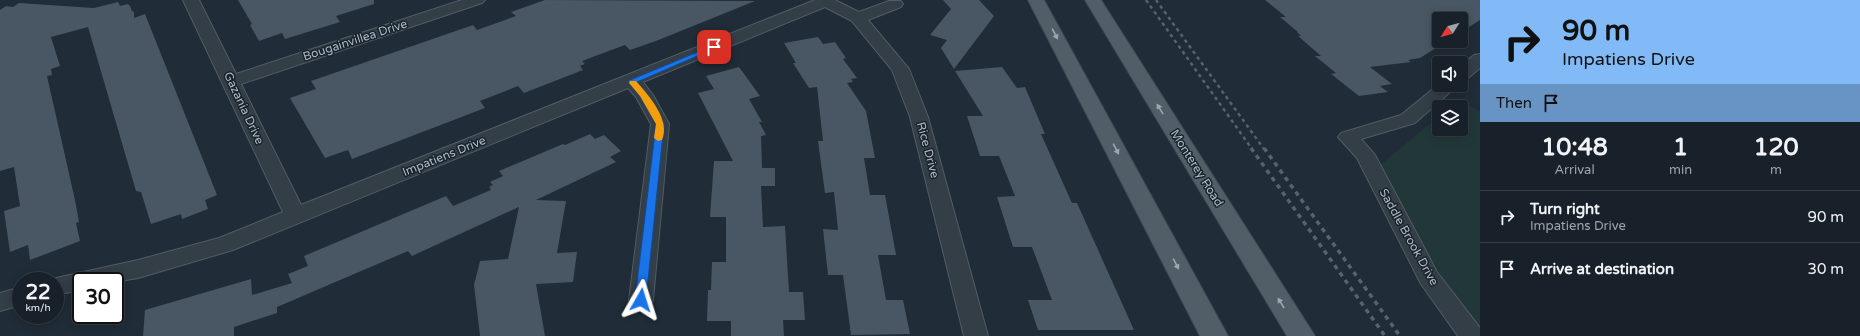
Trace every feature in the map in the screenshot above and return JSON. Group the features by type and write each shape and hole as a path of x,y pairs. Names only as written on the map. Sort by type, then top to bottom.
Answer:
{"main road":[{"path":"1036,0 1214,336"},
{"name":"Monterey Road","path":"1093,0 1301,336"}],"street":[{"name":"Gazania Drive","path":"191,0 232,81 296,216"},
{"name":"Bougainvillea Drive","path":"232,81 477,0"},
{"name":"Rice Drive","path":"824,1 858,18 900,69 919,117 976,336"},
{"name":"Impatiens Drive","path":"64,284 138,269 225,244 632,81 824,1"},
{"path":"858,18 895,4"},
{"path":"1468,69 1480,60"},
{"path":"632,81 644,95 660,124 641,300"},
{"name":"Saddle Brook Drive","path":"1440,92 1408,118 1348,137 1365,155 1429,278 1472,336"},
{"path":"0,302 12,299"}],"green space":[{"path":"1468,106 1480,111 1480,334 1462,312 1378,167 1432,122 1432,136 1468,136"}],"building":[{"path":"238,0 374,0 374,4 336,16 340,22 285,39 282,33 259,41 250,25 252,24"},
{"path":"545,0 755,1 656,41 630,50 625,45 582,61 585,64 580,66 583,70 524,93 518,86 480,101 485,108 352,159 348,150 325,158 290,98 316,89 311,81 473,25 477,30 516,16 511,12"},
{"path":"943,0 979,0 994,16 954,69 941,48 947,40 930,35 951,9"},
{"path":"1265,0 1480,0 1480,20 1468,28 1468,12 1432,12 1432,48 1436,48 1420,58 1408,60 1411,62 1370,67 1392,84 1380,86 1388,92 1359,96 1331,74 1336,73 1315,56 1321,56 1298,36 1301,36 1298,32 1280,17 1286,17"},
{"path":"118,2 120,6 128,4 130,6 134,12 134,18 145,14 217,195 205,200 208,209 182,219 181,214 151,224 141,192 136,191 88,27 51,37 60,66 51,69 52,75 47,76 75,200 79,222 76,223 80,241 30,260 28,245 10,252 4,211 20,206 14,167 0,171 0,10 6,6 13,7 19,3 94,8"},
{"path":"818,37 823,44 835,42 846,58 843,59 857,78 851,79 853,82 847,83 866,111 875,158 864,158 870,195 885,195 896,255 878,255 886,300 903,300 910,334 851,335 843,275 828,275 823,229 838,230 834,192 825,193 818,141 823,141 817,87 809,88 793,63 796,63 784,43"},
{"path":"739,67 760,96 749,99 762,122 759,122 766,135 761,136 762,168 775,168 775,186 761,186 763,227 785,226 789,292 803,292 805,320 783,320 784,336 731,336 731,321 707,321 708,290 711,290 712,262 726,262 726,217 710,217 714,161 733,161 698,93 714,89 706,76"},
{"path":"1002,67 1017,88 1025,87 1045,134 1041,134 1072,203 1077,203 1134,330 1038,330 1028,300 1052,300 1032,247 1013,247 997,197 1015,196 999,156 980,156 967,116 983,116 955,71"},
{"path":"590,134 595,139 604,135 621,151 610,157 616,162 536,200 566,201 557,253 577,252 573,282 536,284 545,336 480,336 474,285 480,261 508,259 519,207 412,256 408,251 277,307 277,313 234,327 234,336 143,336 145,310 251,279 252,295 292,283 288,274 308,266 304,256 446,196 453,206 491,190 489,187 493,185 490,182 503,176 499,171"}],"railway":[{"path":"1146,0 1252,149"},
{"path":"1156,0 1264,149"},
{"path":"1251,148 1385,336"},
{"path":"1264,148 1400,336"}],"slow traffic":[{"path":"633,83 644,95 660,124 658,138"}],"route":[{"path":"641,300 660,124 644,95 632,81 714,47"}]}
